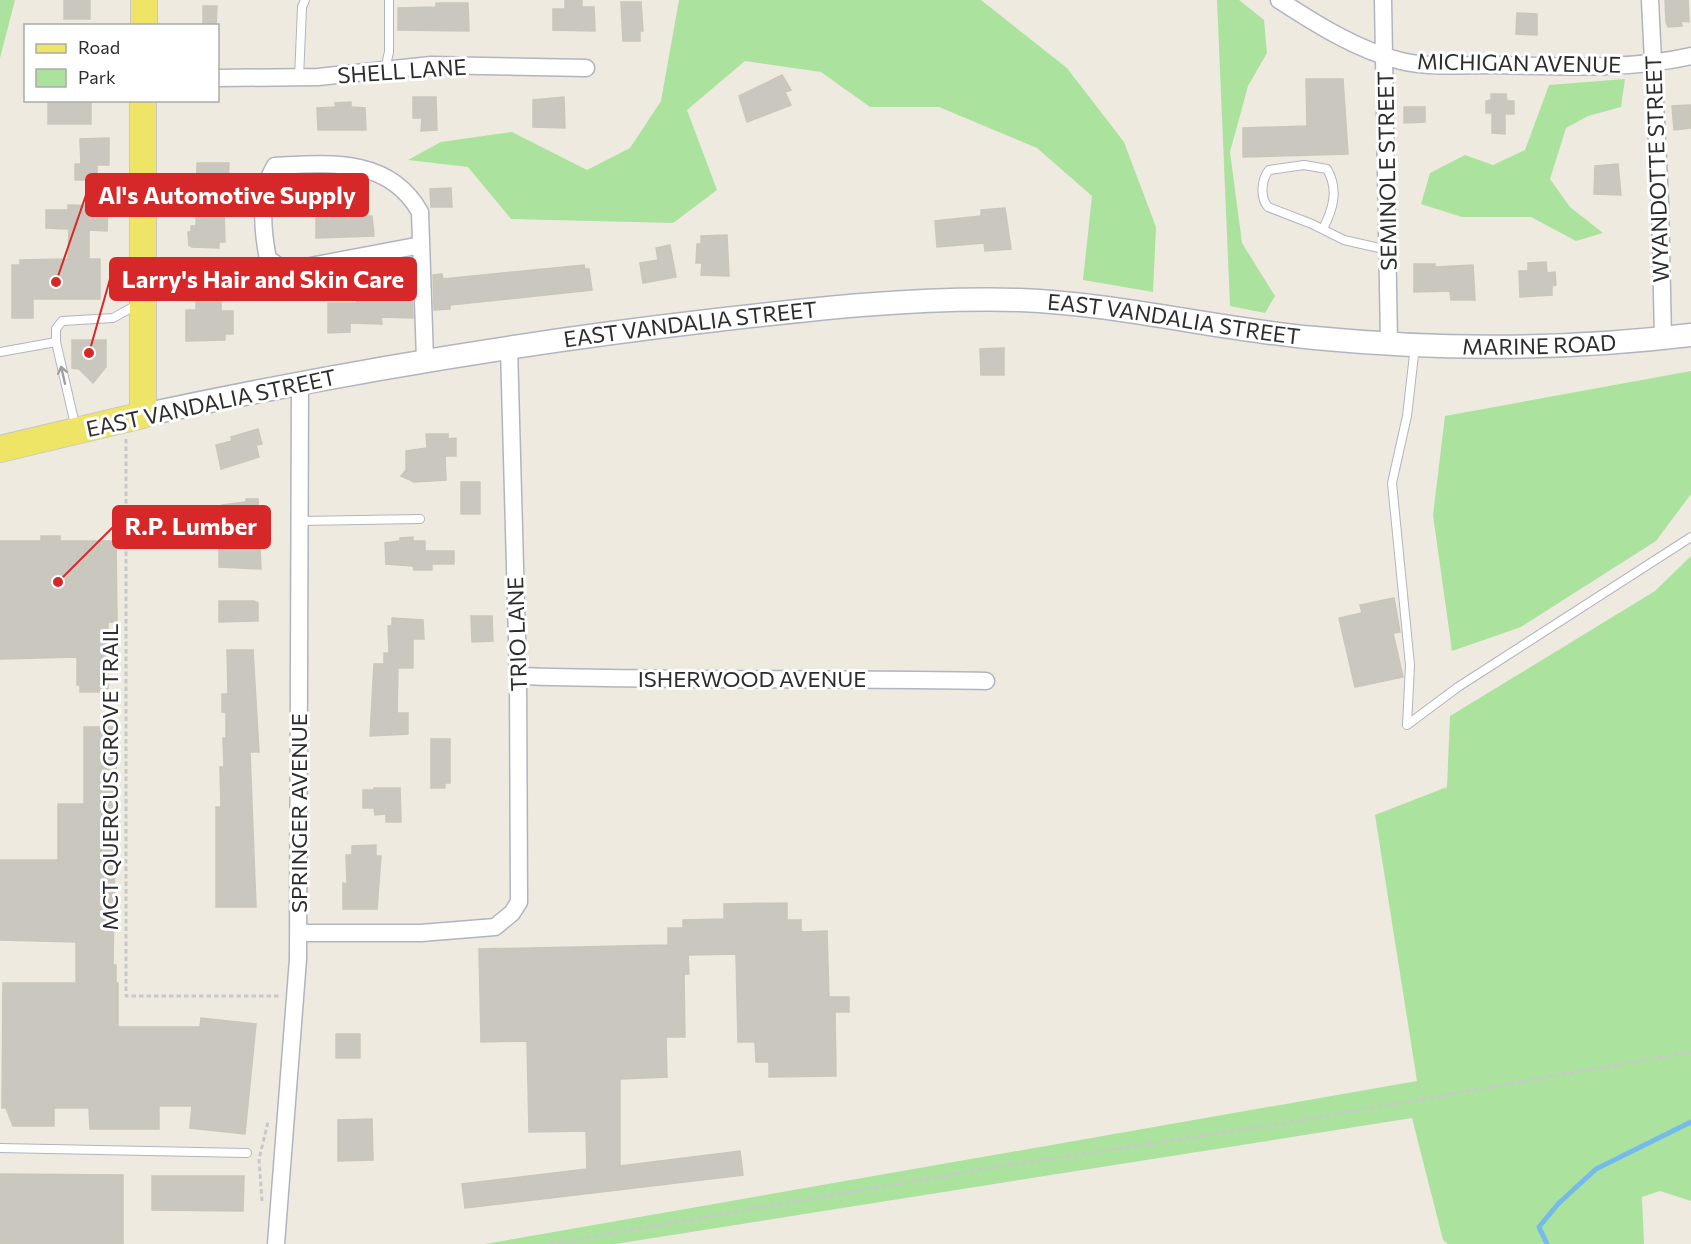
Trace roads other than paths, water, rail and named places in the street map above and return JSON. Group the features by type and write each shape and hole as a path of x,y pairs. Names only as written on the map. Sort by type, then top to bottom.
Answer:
{"main road":[{"path":"144,0 144,24"},
{"path":"143,102 143,415"},
{"name":"EAST VANDALIA STREET","path":"0,449 300,381 425,359 858,304 948,300 1077,304 1251,330 1389,343"},
{"name":"MARINE ROAD","path":"1389,343 1522,344 1691,335"}],"street":[{"name":"MICHIGAN AVENUE","path":"1279,0 1340,36 1384,55 1402,61 1431,65 1590,67 1653,62 1691,56"},
{"name":"SEMINOLE STREET","path":"1383,0 1389,343"},
{"name":"WYANDOTTE STREET","path":"1650,0 1663,338"},
{"name":"SHELL LANE","path":"219,78 299,78 431,65 586,68"},
{"path":"421,245 300,268 280,267 268,259 264,239 266,180 275,166 331,163 364,169 395,182 410,195 420,212 425,359"},
{"name":"TRIO LANE","path":"299,933 421,933 495,927 507,918 519,902 518,676 509,347"},
{"name":"SPRINGER AVENUE","path":"276,1244 299,933 300,381"},
{"name":"ISHERWOOD AVENUE","path":"518,676 632,680 803,678 986,681"}],"lane":[{"path":"299,78 302,7 305,0"},
{"path":"385,69 390,35 389,0"},
{"path":"1323,229 1334,201 1333,183 1327,168 1304,165 1269,170 1263,184 1263,202 1279,213 1323,229 1344,240 1389,250"},
{"path":"77,432 56,342 56,328 62,321 113,318 142,302"},
{"path":"0,352 56,342"},
{"path":"1416,343 1407,416 1392,483 1410,665 1407,725 1458,687 1691,537"},
{"path":"300,521 420,519"},
{"path":"0,1148 247,1153"}],"waterway":[{"path":"1547,1244 1539,1227 1558,1204 1596,1169 1691,1122"}],"place":[{"name":"Al's Automotive Supply","path":"56,282"},
{"name":"Larry's Hair and Skin Care","path":"89,353"},
{"name":"R.P. Lumber","path":"58,582"}]}
